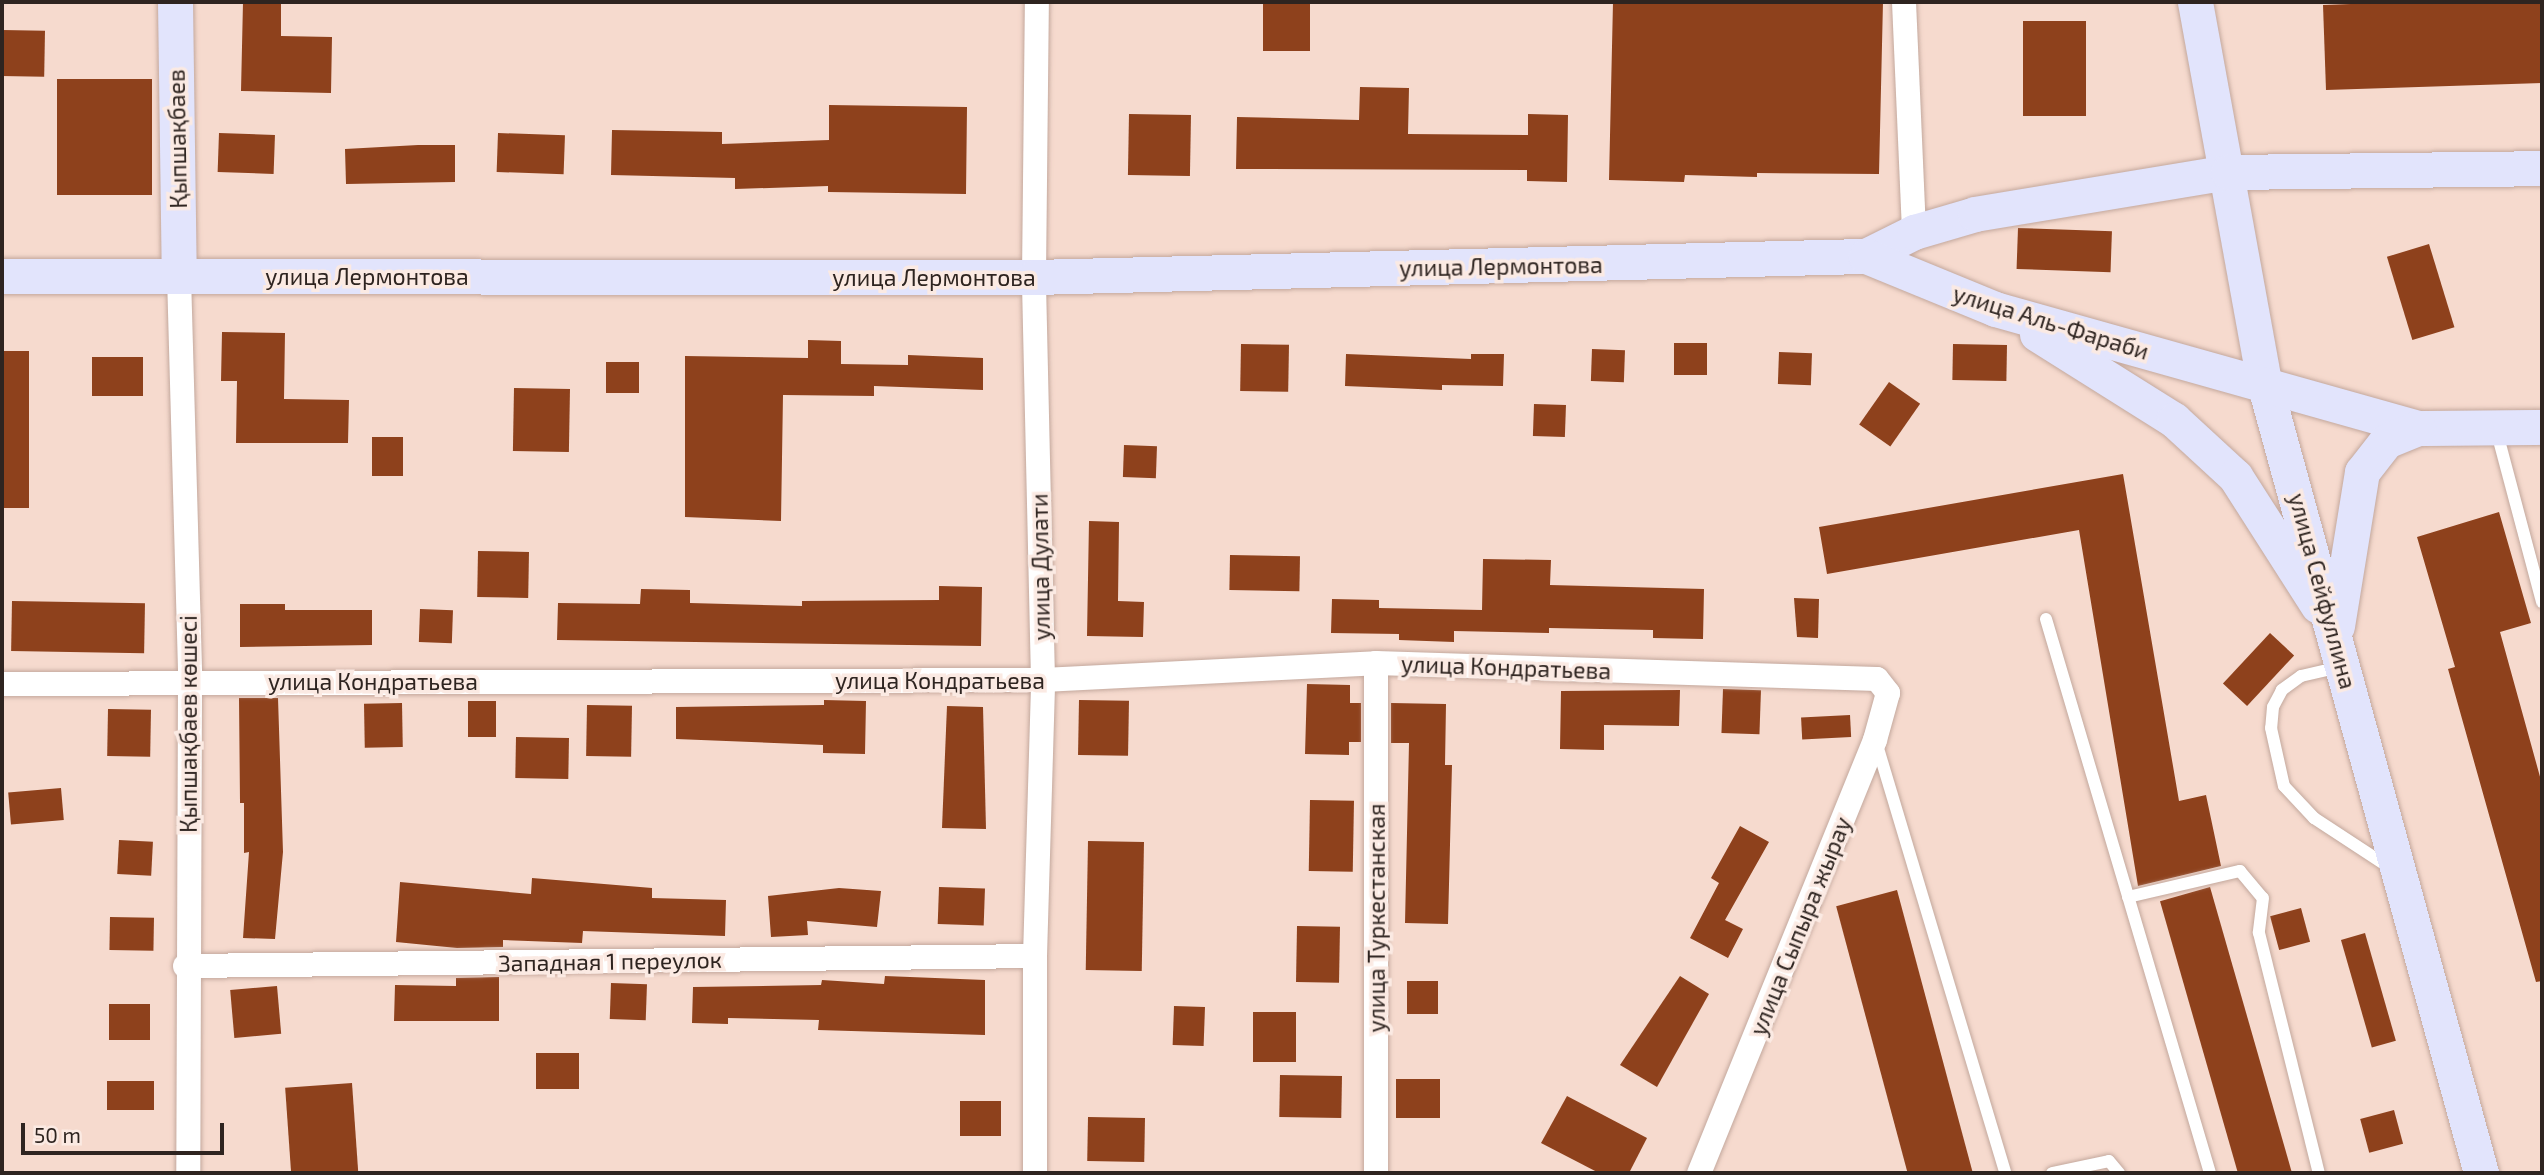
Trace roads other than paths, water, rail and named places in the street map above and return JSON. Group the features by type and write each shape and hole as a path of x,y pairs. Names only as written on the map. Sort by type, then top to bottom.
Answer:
{"main road":[{"name":"Қыпшақбаев","path":"175,2 178,276"},
{"name":"улица Сейфуллина","path":"2195,2 2265,386 2340,650 2480,1173"},
{"path":"1866,256 1914,232 2059,198 2228,172 2542,168"},
{"name":"улица Лермонтова","path":"2,276 1034,277 1866,256"},
{"name":"улица Аль-Фараби","path":"1866,256 1995,309 2418,428 2542,428"},
{"path":"1995,309 2174,420 2235,476 2340,650"},
{"path":"2340,650 2362,472 2386,441 2418,428"}],"street":[{"name":"улица Дулати","path":"1035,1173 1035,956 1043,680 1034,277 1037,2"},
{"path":"1904,2 1914,232"},
{"name":"Қыпшақбаев көшесі","path":"178,276 190,682 185,966 188,1173"},
{"name":"улица Кондратьева","path":"2,684 1043,680 1376,663 1877,679"},
{"name":"улица Туркестанская","path":"1376,663 1376,1173"},
{"name":"улица Сыпыра жырау","path":"1699,1173 1875,740 1888,693 1877,679"},
{"name":"Западная 1 переулок","path":"185,966 1035,956"}],"lane":[{"path":"2496,428 2542,602"},
{"path":"2046,619 2210,1173"},
{"path":"2340,650 2282,690 2273,707 2271,728 2284,786 2324,825 2399,873"},
{"path":"1875,740 2006,1173"},
{"path":"2128,897 2241,870 2263,898 2259,933 2319,1173"},
{"path":"2052,1173 2109,1161 2119,1173"}]}
